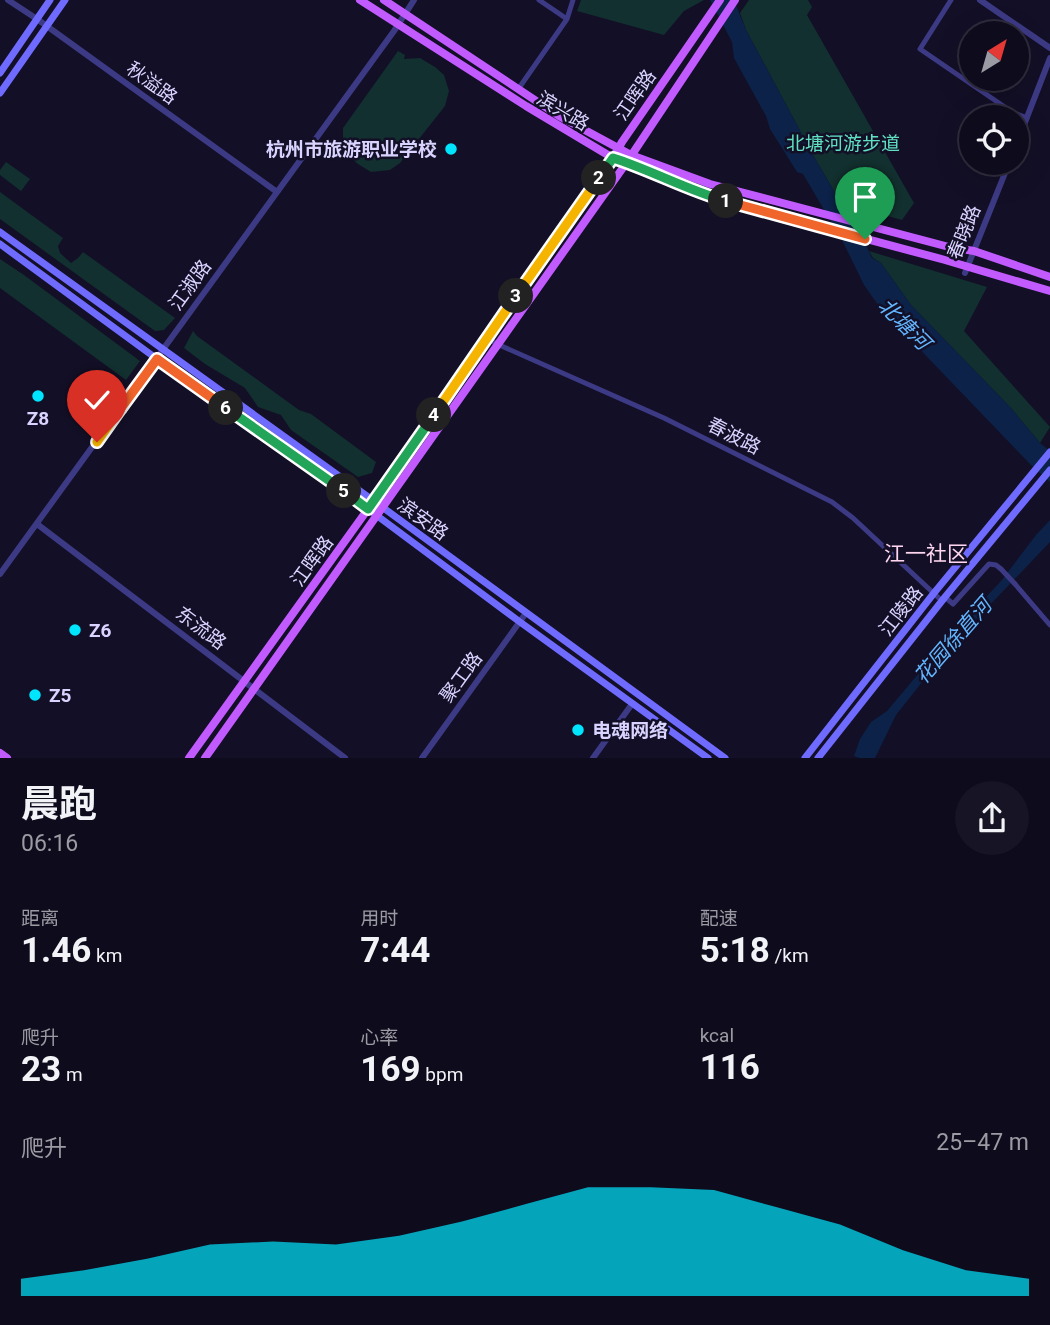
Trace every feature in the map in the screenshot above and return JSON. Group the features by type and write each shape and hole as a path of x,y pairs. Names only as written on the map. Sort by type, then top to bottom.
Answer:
{"main road":[{"path":"0,73 50,0"},
{"path":"0,93 65,0"},
{"name":"滨兴路","path":"360,0 613,158 629,159 710,184 949,247 974,251 1050,277"},
{"name":"滨兴路","path":"384,0 559,116 618,148 629,159 706,196 945,260 966,270 1050,291"},
{"name":"江晖路","path":"189,758 488,338 720,0"},
{"name":"江晖路","path":"205,758 629,159 735,0"},
{"name":"滨安路","path":"0,232 163,349 371,505 520,622 708,758"},
{"name":"滨安路","path":"0,244 157,359 371,505"},
{"name":"江陵路","path":"805,758 934,593 1050,452"},
{"name":"江陵路","path":"818,758 943,599 1050,470"},
{"name":"滨安路","path":"379,512 526,613 725,758"},
{"path":"0,753 7,758"}],"street":[{"name":"秋溢路","path":"8,0 277,192"},
{"name":"江淑路","path":"0,575 414,0"},
{"path":"539,0 567,19"},
{"path":"519,88 567,19 573,0"},
{"path":"951,0 920,49 1002,105"},
{"path":"980,0 1050,48"},
{"path":"1029,113 1050,58"},
{"name":"春晓路","path":"966,270 1004,175"},
{"name":"春波路","path":"488,338 664,418 832,502 943,599"},
{"name":"东流路","path":"37,524 345,758"},
{"path":"943,599 953,604 989,564 996,565 1050,625"},
{"name":"聚工路","path":"422,758 526,613"},
{"path":"593,758 632,704"}],"green space":[{"path":"581,0 704,0 684,11 664,35 577,11"},
{"name":"北塘河游步道","path":"749,0 808,0 812,7 807,15 914,203 902,220 841,203 746,30 740,13"},
{"path":"398,51 405,55 404,59 420,58 435,67 444,75 449,91 445,106 400,163 390,170 371,172 348,155 343,145 343,128"},
{"path":"6,162 30,179 21,191 0,175"},
{"path":"0,192 63,238 58,246 60,253 71,263 83,252 175,318 164,330 155,331 0,219"},
{"path":"869,251 987,287 964,331 1050,427 1040,443 1010,407 911,305 881,263 873,258"},
{"path":"0,259 140,361 126,380 0,288"},
{"path":"193,331 299,410 311,414 376,462 372,473 358,477 291,430 281,415 258,407 245,388 184,348"}],"water":[{"name":"北塘河","path":"710,0 734,0 746,30 813,155 841,203 846,204 872,258 881,263 911,305 1050,451 1050,482 881,309 864,285 843,242 803,174 797,172 770,129 766,116 734,58 732,42"},
{"name":"花园徐直河","path":"1050,520 1050,542 968,628 923,681 896,715 875,758 854,756 860,739 871,722 887,711 956,629 1001,581"}],"place":[{"name":"杭州市旅游职业学校","path":"451,149"},
{"name":"Z8","path":"38,396"},
{"name":"Z6","path":"75,630"},
{"name":"Z5","path":"35,695"},
{"name":"电魂网络","path":"578,730"}],"district":[{"name":"江一社区","path":"926,554"}],"route":[{"path":"97,442 157,359 368,509 613,158 706,196 865,239"}]}
